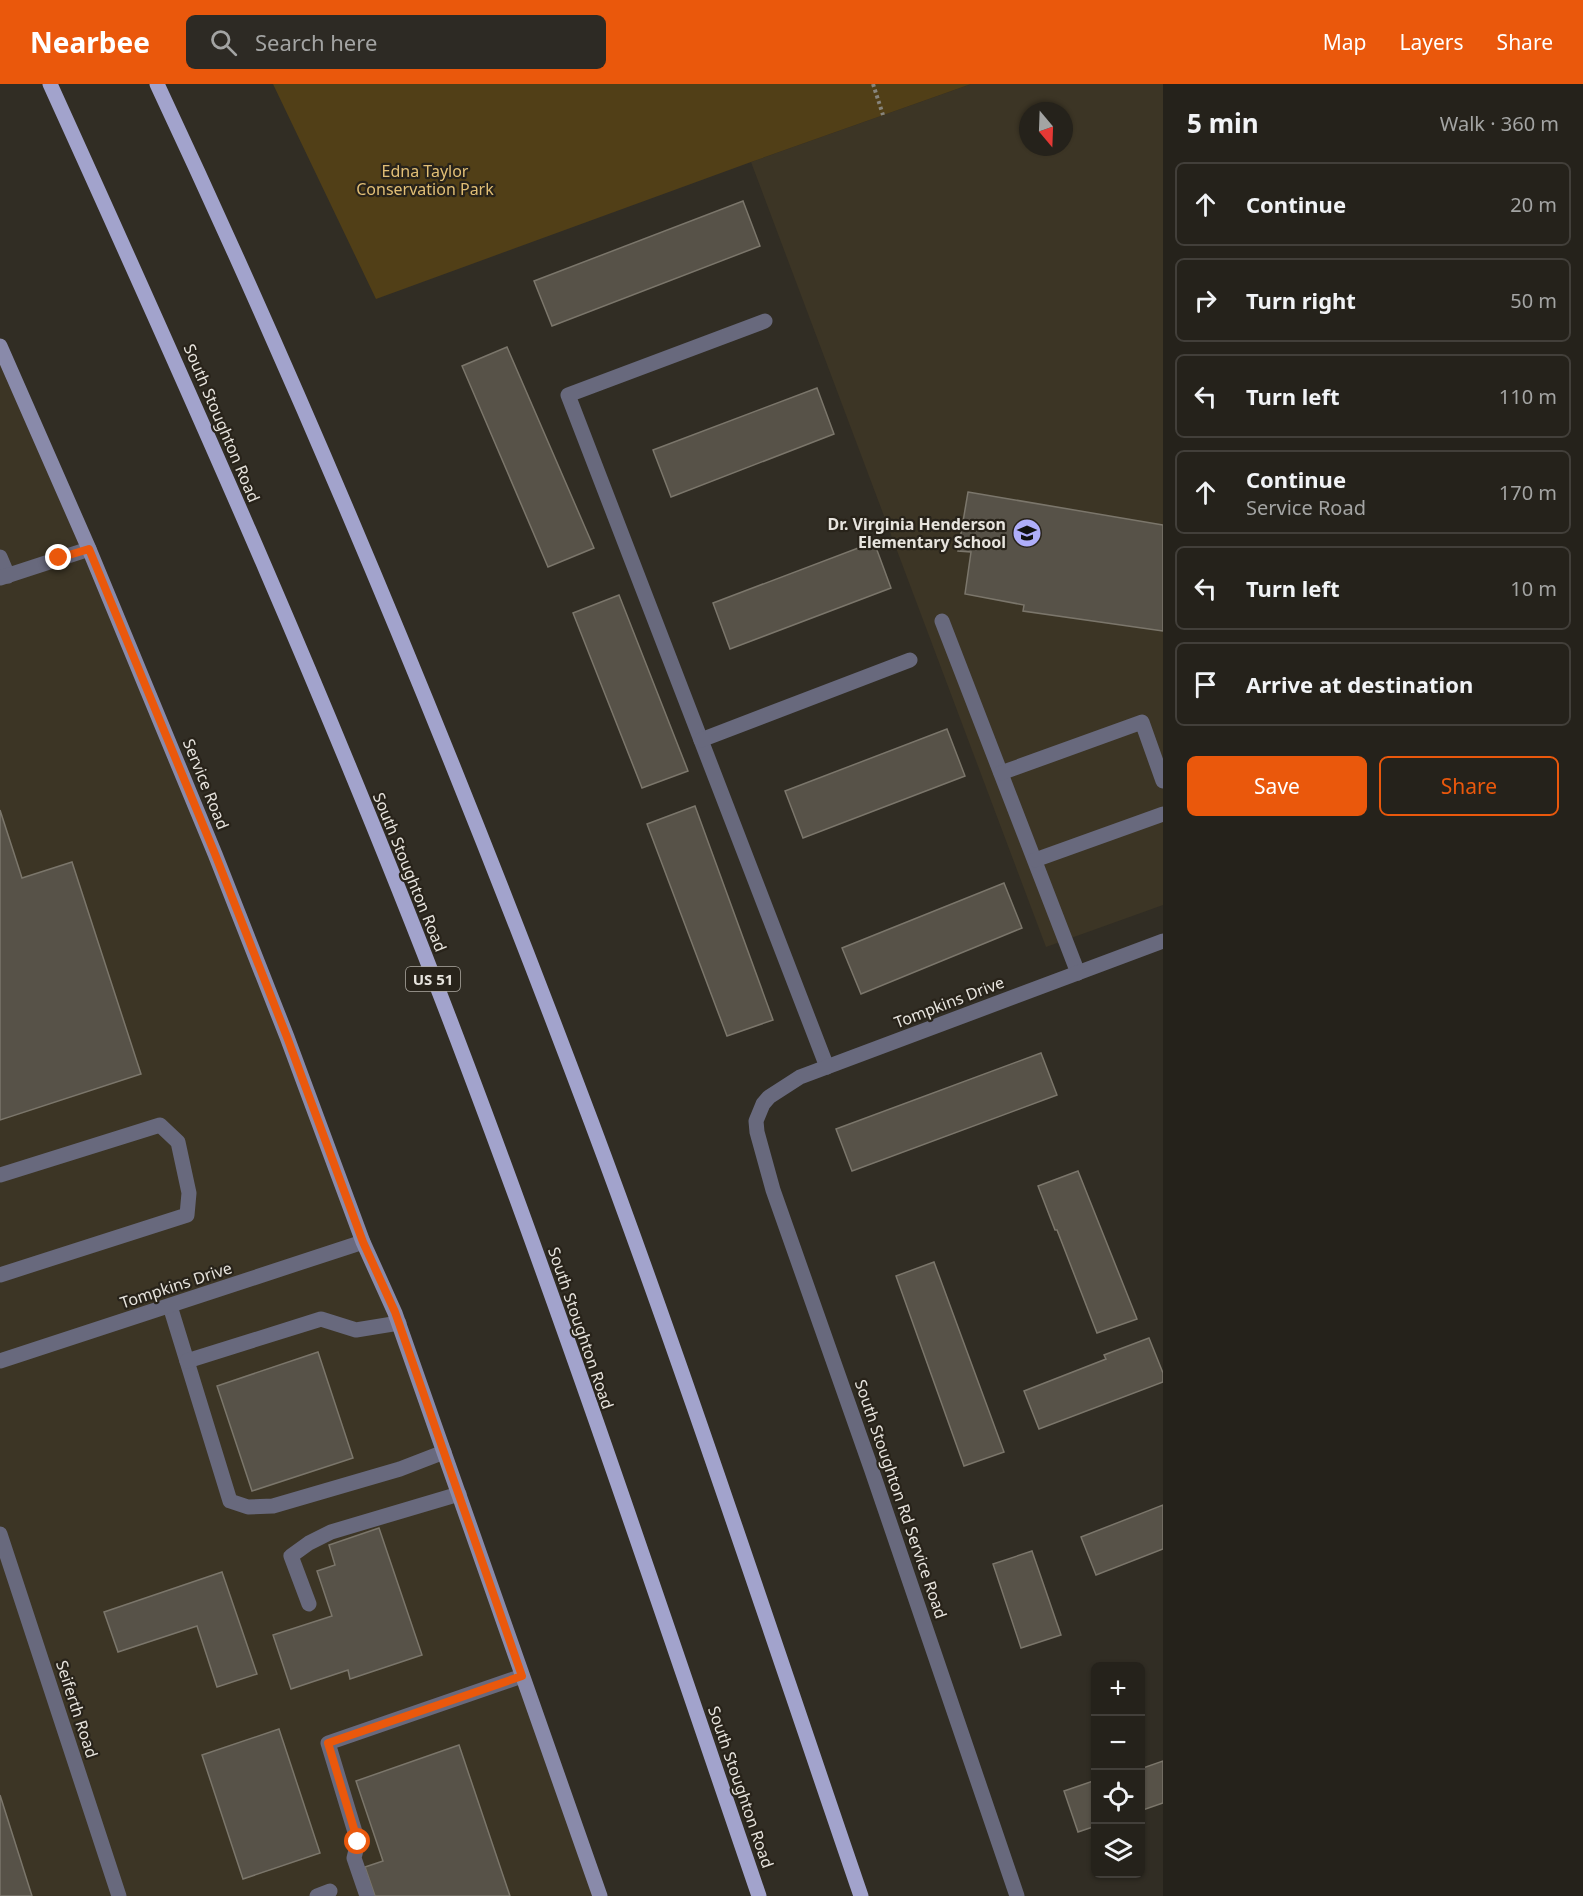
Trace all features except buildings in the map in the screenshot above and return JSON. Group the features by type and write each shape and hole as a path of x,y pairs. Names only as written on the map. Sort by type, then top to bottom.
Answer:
{"main road":[{"name":"South Stoughton Road","path":"50,84 204,425 363,803 467,1064 642,1555 759,1896"},
{"path":"157,84 222,222 308,418 407,653 512,917 630,1228 714,1465 861,1896"}],"street":[{"path":"765,321 568,395 827,1067"},
{"name":"Service Road","path":"0,346 89,549 219,864 287,1037 363,1242"},
{"path":"0,557 4,577 89,549"},
{"path":"942,621 1078,973"},
{"path":"701,740 910,660"},
{"path":"1001,773 1142,722 1163,781"},
{"path":"1035,860 1163,814"},
{"name":"Tompkins Drive","path":"759,1112 769,1097 800,1077 1163,941"},
{"name":"South Stoughton Rd Service Road","path":"759,1112 756,1121 757,1132 773,1190 879,1489 1017,1896"},
{"path":"0,1175 160,1125 178,1142 189,1193 187,1215 0,1275"},
{"path":"363,1242 399,1323 600,1896"},
{"name":"Tompkins Drive","path":"0,1361 363,1242"},
{"path":"170,1305 230,1501 248,1507 273,1506 400,1469 444,1452"},
{"path":"187,1360 321,1319 356,1330 399,1323"},
{"path":"309,1604 291,1556 309,1543 331,1532 459,1494"},
{"name":"Seiferth Road","path":"0,1534 119,1896"},
{"path":"367,1896 354,1858 358,1842 328,1743 522,1676"}],"path":[{"path":"873,84 883,115"}],"shaded area":[{"name":"Dr. Virginia Henderson Elementary School","path":"971,84 1163,84 1163,905 1046,947 751,162"},
{"path":"0,339 287,1037 600,1896 0,1896"}],"green space":[{"name":"Edna Taylor Conservation Park","path":"273,84 971,84 376,299"}],"place":[{"name":"Dr. Virginia Henderson Elementary School","path":"1027,533"}],"route":[{"path":"59,558 89,549 215,854 287,1037 363,1242 395,1312 522,1676 328,1743 358,1842"}]}
